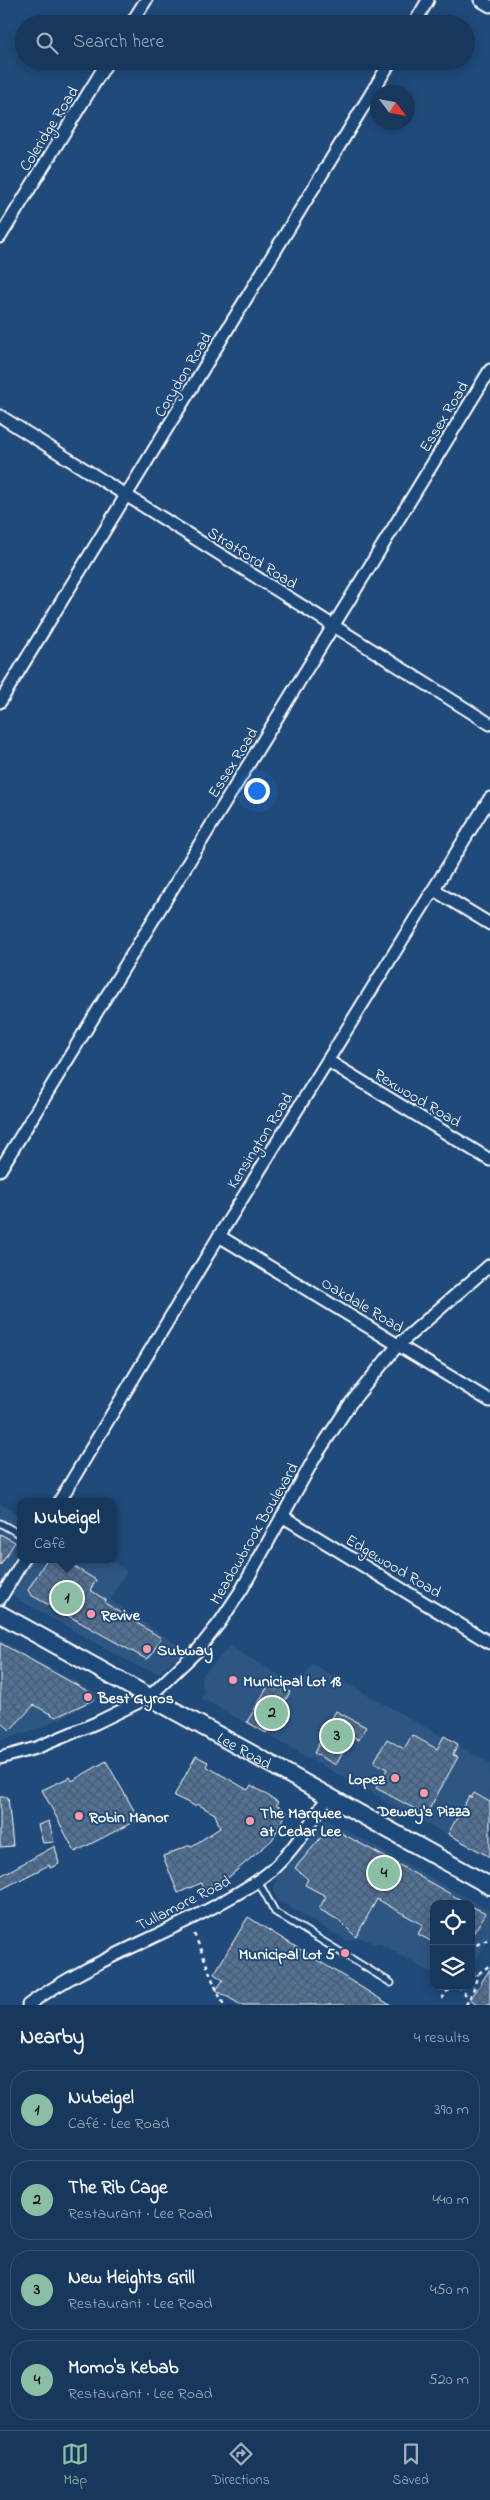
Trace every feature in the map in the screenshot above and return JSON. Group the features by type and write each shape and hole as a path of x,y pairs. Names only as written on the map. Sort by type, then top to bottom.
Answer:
{"main road":[{"name":"Lee Road","path":"0,1614 328,1798 490,1886"}],"street":[{"path":"137,15 146,0"},
{"path":"419,15 428,0"},
{"path":"480,0 490,6"},
{"name":"Coleridge Road","path":"0,237 102,70"},
{"name":"Corydon Road","path":"0,702 386,70"},
{"name":"Essex Road","path":"0,1170 490,370"},
{"name":"Stratford Road","path":"0,416 490,724"},
{"name":"Kensington Road","path":"60,1498 219,1236 490,798"},
{"path":"434,890 490,924"},
{"name":"Rexwood Road","path":"328,1061 490,1160"},
{"name":"Oakdale Road","path":"219,1236 490,1401"},
{"name":"Meadowbrook Boulevard","path":"0,1758 36,1748 96,1723 149,1697 198,1650 242,1589 316,1457 350,1404 398,1345 490,1265"},
{"name":"Edgewood Road","path":"282,1516 490,1643"},
{"path":"0,1599 22,1563"},
{"name":"Tullamore Road","path":"28,2005 50,1989 90,1967 192,1918 258,1881 291,1850 328,1798"}],"lane":[{"path":"0,1523 17,1533"},
{"path":"258,1881 275,1912 391,1983"}],"path":[{"path":"194,1934 210,1968 215,1988 224,2005"},
{"path":"475,1947 478,1944 489,1942"},
{"path":"475,1974 490,1964"},
{"path":"466,2005 478,1974"},
{"path":"442,2000 446,1992 450,1990"},
{"path":"462,1990 468,1997"}],"shaded area":[{"path":"0,1504 17,1514 17,1563 114,1563 127,1571 110,1600 185,1650 159,1673 137,1666 0,1589"},
{"path":"0,1640 96,1693 96,1700 41,1728 0,1740"},
{"path":"230,1646 299,1687 312,1664 490,1763 490,1859 201,1698 204,1694 201,1677"},
{"path":"326,1819 470,1900 430,1900 430,1973 379,1943 373,1943 360,1938 347,1941 277,1900 274,1891 276,1876"},
{"path":"475,1903 490,1911 490,1938 475,1962"}],"building":[{"path":"0,1534 15,1542 0,1566"},
{"path":"45,1563 70,1563 96,1580 90,1590 106,1600 105,1603 161,1638 150,1657 146,1659 31,1595 28,1590"},
{"path":"0,1643 93,1694 93,1700 56,1717 34,1705 10,1730 0,1721"},
{"path":"271,1681 290,1692 266,1733 247,1722"},
{"path":"336,1711 366,1727 359,1740 352,1736 336,1765 314,1753"},
{"path":"412,1735 437,1749 444,1736 458,1744 453,1755 458,1757 426,1815 376,1788 387,1769 374,1762 387,1739 404,1749"},
{"name":"The Marquee at Cedar Lee","path":"196,1756 208,1762 206,1766 248,1790 251,1785 278,1802 276,1805 287,1812 272,1840 229,1877 203,1889 201,1883 178,1893 163,1856 190,1845 192,1846 220,1828 215,1814 197,1804 195,1806 174,1796"},
{"path":"106,1761 139,1819 75,1852 42,1790 70,1777 72,1781"},
{"path":"474,1793 490,1802 490,1857 448,1834 469,1796 471,1798"},
{"path":"0,1797 8,1797 13,1846 0,1847"},
{"path":"49,1821 54,1842 43,1843 38,1825"},
{"path":"330,1827 461,1900 430,1900 430,1941 418,1934 423,1925 377,1899 356,1937 340,1921 319,1909 326,1896 305,1885 308,1879 295,1868"},
{"path":"55,1846 59,1864 50,1868 49,1865 0,1890 0,1876"},
{"path":"475,1908 486,1913 475,1931"},
{"path":"248,1917 390,2005 241,2005 216,1990 223,1980 214,1974"},
{"path":"490,1969 490,2005 477,2005 470,2000"}],"place":[{"name":"Nubeigel","path":"67,1598"},
{"name":"Revive","path":"91,1614"},
{"name":"Subway","path":"147,1649"},
{"name":"Municipal Lot 18","path":"233,1680"},
{"name":"Best Gyros","path":"88,1697"},
{"name":"The Rib Cage","path":"272,1713"},
{"name":"New Heights Grill","path":"337,1736"},
{"name":"Lopez","path":"395,1778"},
{"name":"Dewey's Pizza","path":"424,1793"},
{"name":"Robin Manor","path":"79,1816"},
{"name":"The Marquee at Cedar Lee","path":"250,1821"},
{"name":"Momo's Kebab","path":"384,1873"},
{"name":"Municipal Lot 5","path":"345,1953"}]}
